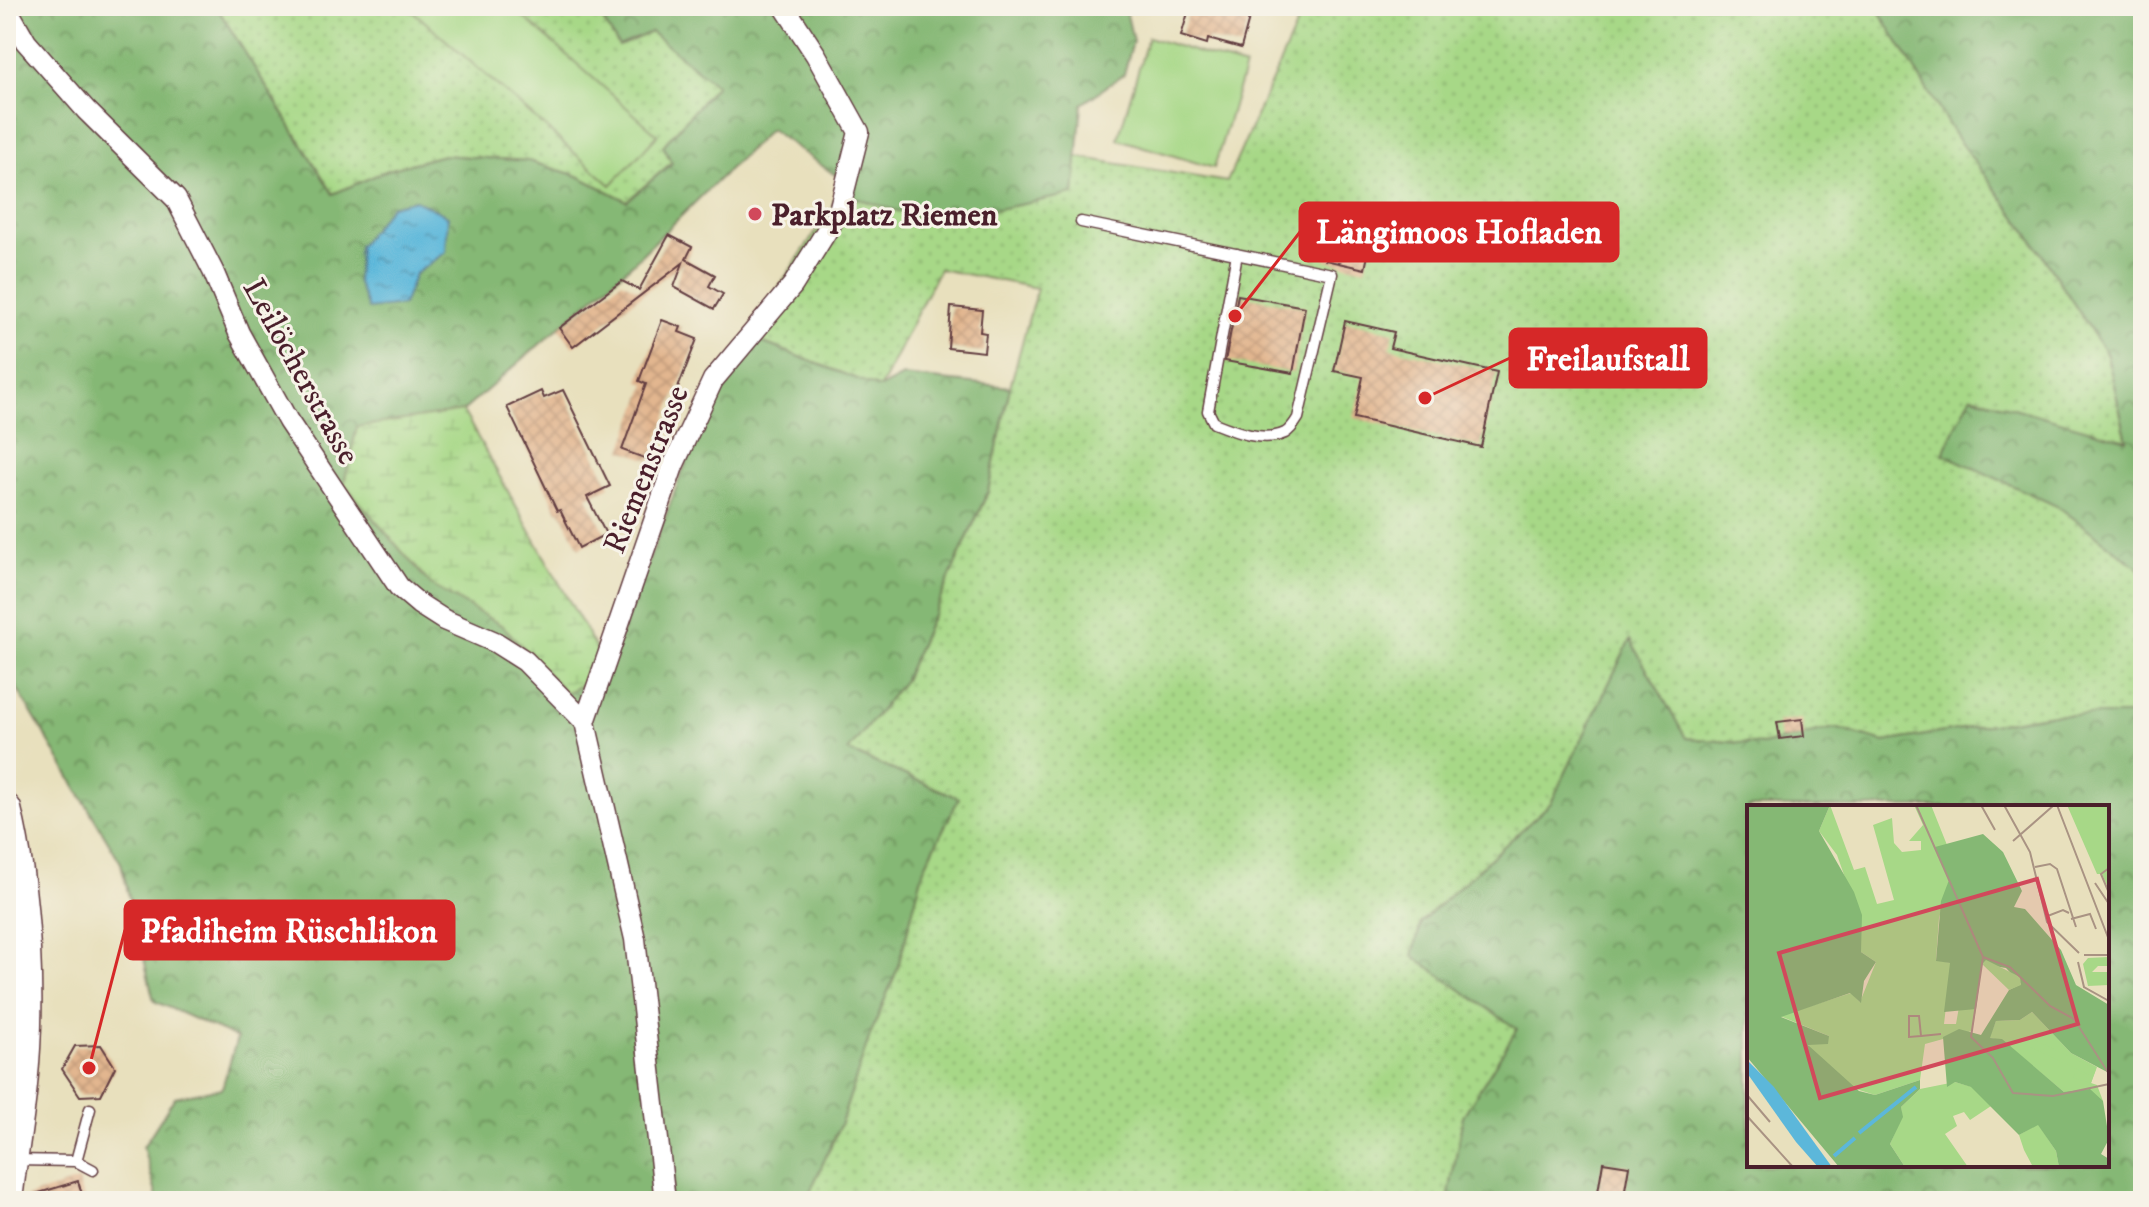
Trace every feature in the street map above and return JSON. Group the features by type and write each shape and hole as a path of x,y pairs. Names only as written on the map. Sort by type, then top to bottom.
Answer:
{"main road":[{"path":"6,809 15,848 14,898 25,996 23,1069 7,1201"}],"street":[{"name":"Riemenstrasse","path":"585,722 679,451 713,380 793,285 839,211 859,132 816,55 784,6"},
{"name":"Leilöcherstrasse","path":"6,7 26,42 86,110 176,199 213,271 239,333 288,421 399,587 444,620 495,642 525,661 585,722"},
{"path":"585,722 635,939 665,1201"}],"lane":[{"path":"1081,222 1237,254 1332,274 1298,418 1287,432 1267,437 1236,432 1214,423 1208,411 1237,254"},
{"path":"76,1161 90,1109"},
{"path":"11,1160 76,1161 93,1170"}],"green space":[{"path":"6,6 216,6 333,194 388,170 443,155 528,161 578,176 627,201 672,163 663,146 716,85 651,32 619,46 594,6 1125,6 1133,41 1124,74 1082,104 1074,194 933,222 855,198 838,177 770,129 631,265 463,411 357,428 344,484 431,585 503,626 566,693 608,670 681,475 726,373 756,340 880,388 903,376 1010,387 988,491 904,680 848,751 959,798 924,868 897,970 870,1035 841,1123 806,1201 158,1201 143,1147 175,1097 222,1088 237,1038 154,1001 121,863 6,670","holes":["446,252 415,274 357,281"]},
{"path":"216,6 594,6 619,46 651,32 717,85 663,146 672,162 627,201 578,176 528,161 443,155 388,170 333,194"},
{"path":"407,6 511,6 658,135 611,185"},
{"path":"1305,6 1876,6 1956,137 2026,230 2107,355 2127,441 1972,396 1944,453 2059,507 2143,571 2143,715 2047,715 1884,742 1835,728 1762,745 1685,738 1630,641 1551,803 1421,922 1414,956 1518,1029 1463,1116 1448,1201 806,1201 841,1123 870,1035 897,970 924,868 959,798 848,751 904,680 988,492 1010,387 1037,288 939,269 880,388 756,340 767,305 833,206 838,178 1074,194 1077,157 1227,182"},
{"path":"1876,6 2143,6 2143,571 2059,507 1943,454 1971,396 2127,440 2107,355 2026,230 1956,137"},
{"path":"1148,37 1245,67 1214,168 1118,139"},
{"path":"463,411 608,670 566,693 503,626 431,585 344,484 357,427"},
{"path":"1630,640 1686,738 1762,745 1835,728 1884,742 2047,715 2143,715 2143,1201 1448,1201 1463,1116 1517,1029 1413,956 1421,922 1551,803"}],"water":[{"path":"415,200 448,216 446,252 415,274 403,305 368,309 357,281 359,246 391,206"}],"building":[{"path":"1190,6 1250,6 1241,48 1208,39 1207,44 1181,36"},
{"path":"1333,224 1373,232 1365,269 1325,260"},
{"path":"669,235 692,247 686,259 715,275 709,286 723,294 714,309 674,287 683,263 573,347 559,328 622,281 639,290"},
{"path":"1238,295 1305,307 1293,373 1225,361"},
{"path":"951,307 982,310 980,332 986,333 984,352 948,348"},
{"path":"662,320 681,327 679,332 697,339 650,460 622,450 646,384 639,381"},
{"path":"1345,321 1394,332 1390,348 1497,372 1481,447 1354,418 1363,377 1334,371"},
{"path":"563,390 610,486 587,497 606,534 579,548 560,510 557,511 507,407 541,391 544,398"},
{"path":"1802,719 1804,736 1780,739 1777,722"},
{"path":"101,1045 115,1067 101,1095 80,1096 62,1069 75,1046"},
{"path":"1603,1162 1629,1166 1623,1201 1597,1198"},
{"path":"78,1181 84,1201 27,1201 26,1197"}],"place":[{"name":"Parkplatz Riemen","path":"755,214"},
{"name":"Längimoos Hofladen","path":"1235,316"},
{"name":"Freilaufstall","path":"1425,398"},
{"name":"Pfadiheim Rüschlikon","path":"89,1068"}]}
